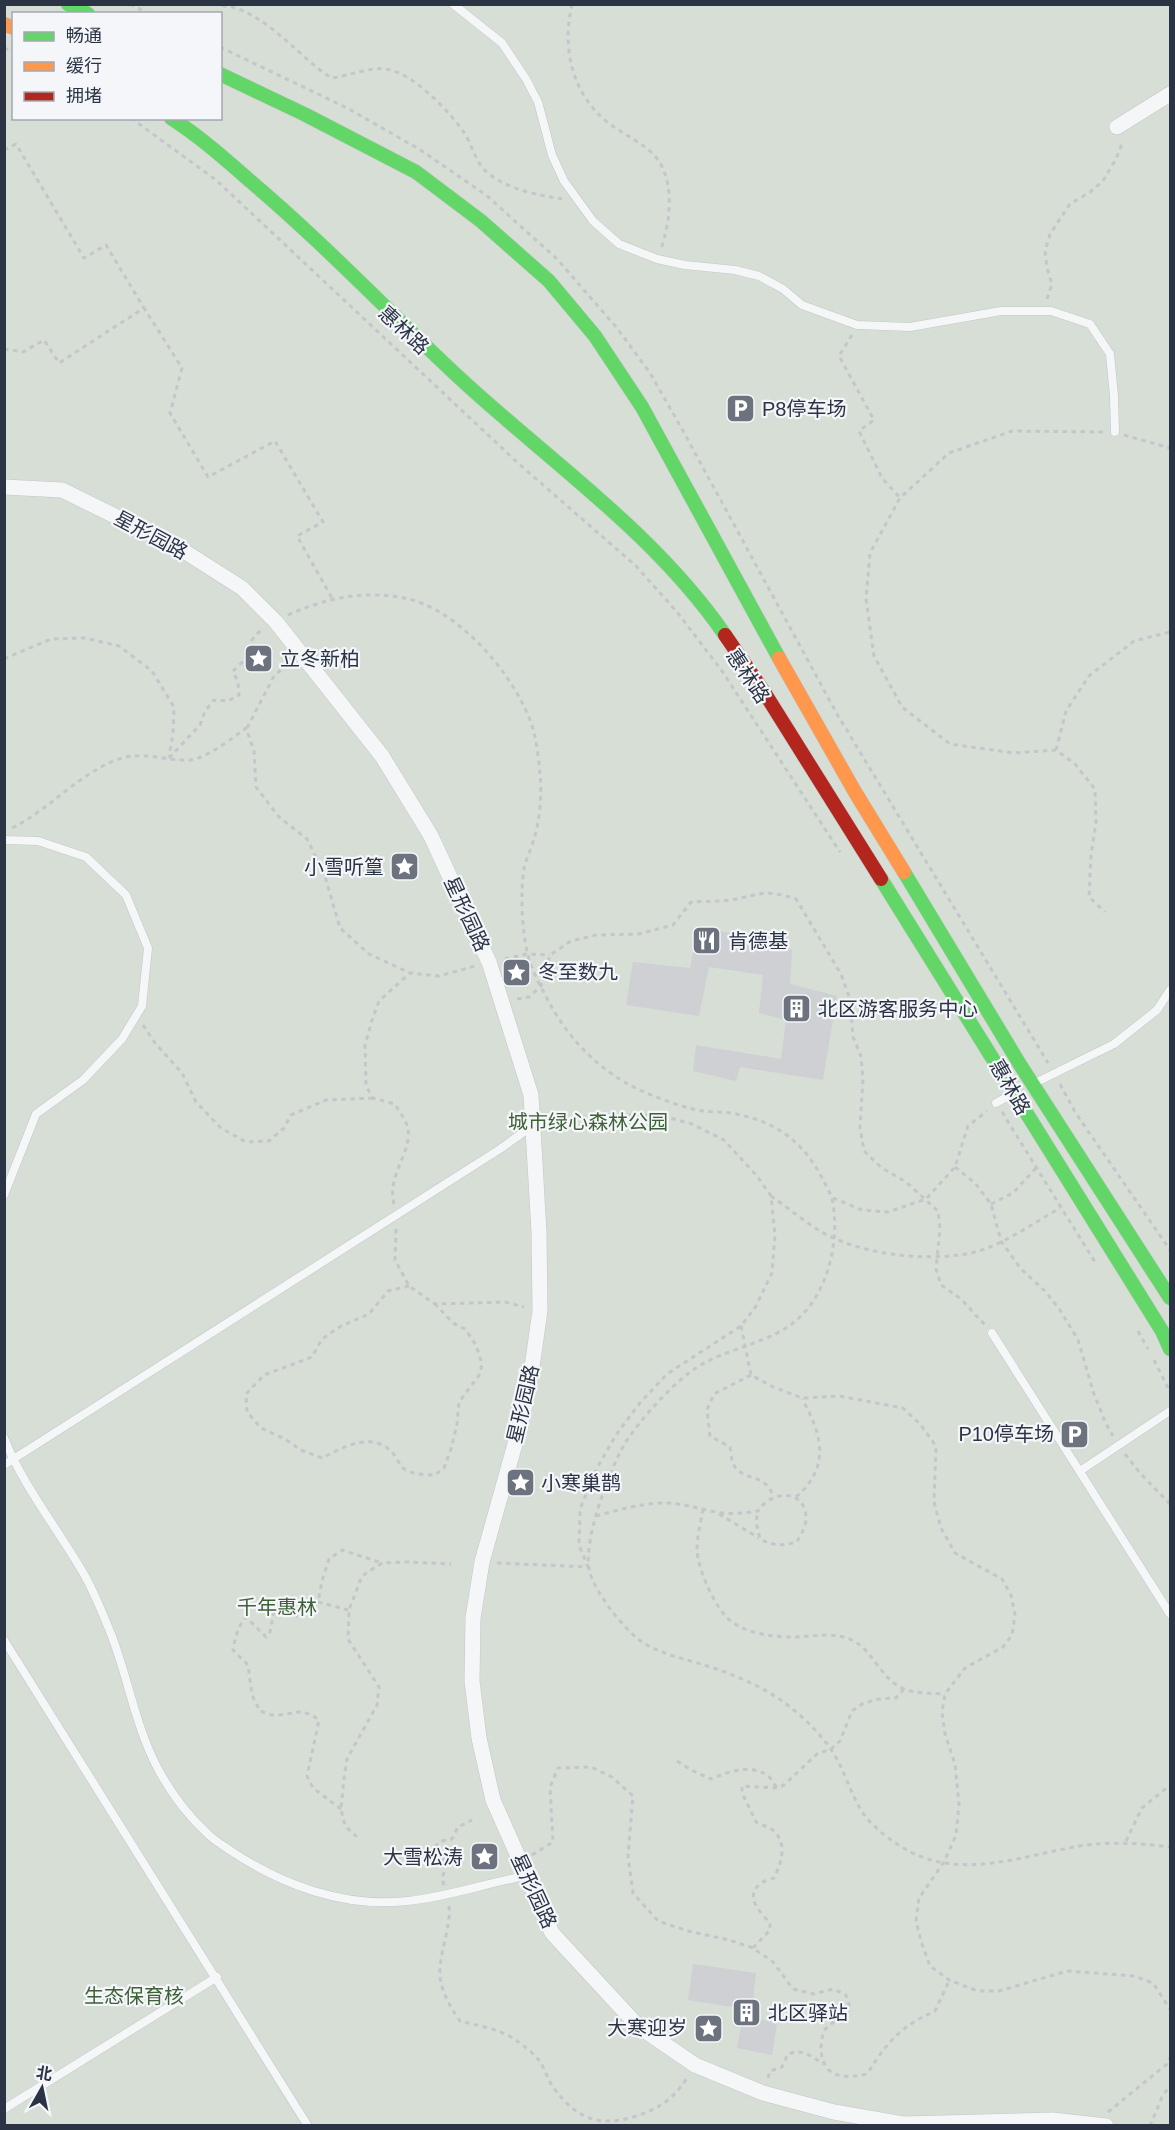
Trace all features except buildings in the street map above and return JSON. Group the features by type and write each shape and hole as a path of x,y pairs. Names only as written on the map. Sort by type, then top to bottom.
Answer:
{"main road":[{"path":"68,4 84,12"},
{"name":"惠林路","path":"222,75 416,172 481,221 549,281 595,336 662,441 751,607 855,792 1033,1085 1170,1298"},
{"name":"惠林路","path":"174,120 194,133 293,217 452,371 640,535 707,609 770,702 951,990 1013,1094 1162,1331 1170,1349"}],"street":[{"path":"1117,127 1170,94"},
{"name":"星形园路","path":"4,487 62,490 176,546 242,588 276,622 382,756 431,836 489,962 531,1095 539,1232 540,1311 522,1419 482,1562 473,1618 472,1682 479,1738 493,1800 552,1933 638,2026 695,2065 763,2093 834,2112 903,2124 1052,2120 1098,2125"}],"lane":[{"path":"453,4 502,43 538,102 552,155 564,181 593,221 619,244 657,260 735,270 759,276 783,289 802,305 857,326 910,327 1001,311 1051,311 1090,324 1110,354 1114,396 1114,432"},
{"path":"4,840 38,841 86,857 126,895 148,948 142,1006 122,1039 83,1080 36,1114 4,1195"},
{"path":"996,1103 1114,1044 1157,1010 1170,990"},
{"path":"4,1465 500,1149 533,1125"},
{"path":"992,1333 1170,1614"},
{"path":"1080,1471 1170,1411"},
{"path":"4,1438 13,1460 86,1577 111,1634 143,1735 156,1766 174,1798 210,1836 256,1867 313,1892 357,1902 404,1902 448,1895 526,1876"},
{"path":"4,1641 217,1977 308,2126"},
{"path":"4,2109 217,1977"}],"path":[{"path":"130,4 145,12"},
{"path":"213,4 240,9 279,33 331,78 386,69 409,78 435,101 464,132 483,168 502,182 537,194 579,202"},
{"path":"572,4 567,39 569,59 580,89 605,121 640,143 653,154 663,168 668,197 668,227 657,260"},
{"name":"惠林路","path":"134,120 216,180 519,464 636,566 677,612 722,671 846,861"},
{"path":"1051,311 1047,298 1052,284 1045,250 1050,234 1070,204 1103,181 1125,137 1117,127"},
{"path":"4,150 16,144 84,258 106,245 182,368 170,413 208,477 275,441 323,522 297,536 332,598"},
{"path":"4,349 23,352 44,340 59,363 144,308"},
{"path":"857,326 839,356 874,420 859,431 882,478 900,498"},
{"path":"1105,912 1089,897 1091,855 1096,822 1095,789 1076,764 1056,750 1014,753 950,744 902,707 874,656 866,599 870,553 900,498 949,453 1012,430 1114,432 1170,448"},
{"path":"169,758 200,725 205,711 214,700 228,701 239,695 238,683 233,671 244,660 249,644 256,634 292,613 332,598 361,596 407,598 449,618 486,649 515,691 533,730 541,779 537,831 524,869 522,908 527,954 561,1024 592,1060 638,1089 698,1111 732,1113 781,1129 810,1157 833,1198 834,1239 823,1284 803,1314 777,1334 724,1352 692,1370 664,1395 624,1444 595,1516 588,1567"},
{"path":"1056,750 1066,711 1089,676 1134,641 1170,632"},
{"path":"4,659 51,639 84,638 119,646 152,671 174,707 169,758"},
{"path":"4,832 31,816 92,772 117,759 144,755 192,760 222,746 246,728 274,676 287,665"},
{"path":"246,728 254,752 256,787 279,817 307,839 324,873 340,928 369,954 410,973 439,976 527,954 550,955 571,941 588,937 639,934 673,925 691,902 729,901 767,893 796,899 841,974 850,999 853,1037 861,1056 863,1079 860,1128 864,1151 882,1168 906,1182 938,1211 940,1228 936,1269 941,1285 961,1299 992,1333"},
{"path":"502,1002 529,997 541,986 550,955"},
{"path":"373,1098 366,1086 365,1045 372,1020 379,1002 410,973"},
{"path":"135,1017 182,1074 196,1102 221,1128 246,1142 269,1141 284,1128 291,1115 326,1100 373,1098 395,1104 407,1125 409,1138 394,1176 392,1198 397,1215 395,1260 409,1286 435,1304 453,1323 465,1329 476,1345 483,1364 480,1374 459,1402 458,1424 451,1449 444,1468 435,1475 422,1475 403,1469 393,1453 381,1443 363,1441 340,1448 322,1458 301,1450 285,1439 261,1428 247,1412 246,1394 264,1375 312,1357 322,1339 341,1326 369,1314 388,1291 409,1286"},
{"path":"833,1198 861,1210 888,1212 926,1199 955,1167 968,1126 996,1103"},
{"name":"惠林路","path":"996,1103 1100,1269"},
{"path":"533,1125 597,1115 659,1115 693,1125 724,1140 757,1176 771,1196 834,1239 879,1252 938,1257 976,1252 1001,1241 1060,1208"},
{"path":"955,1167 975,1183 991,1204 1001,1241 1021,1269 1045,1291 1060,1310 1078,1340 1102,1414 1119,1446 1140,1473 1170,1504"},
{"path":"991,1204 1013,1192 1036,1168"},
{"path":"771,1196 775,1235 772,1273 756,1306 741,1326 667,1374 639,1404 616,1435 597,1468 580,1509 579,1545 596,1587 640,1642 672,1655 713,1667 762,1688 803,1718 831,1749 866,1817 888,1839 912,1854 958,1866 995,1864 1076,1847 1125,1842 1170,1847"},
{"path":"435,1304 505,1302 540,1311"},
{"path":"741,1326 751,1375"},
{"path":"1137,1329 1148,1350"},
{"path":"1154,1360 1170,1392"},
{"path":"751,1375 771,1386 802,1398 839,1396 903,1408 920,1424 936,1446 934,1502 941,1528 955,1553 1002,1579 1011,1594 1015,1615 1012,1635 1003,1647 965,1668 945,1694 942,1712 945,1734 955,1764 959,1804 956,1834 944,1862 919,1898 916,1921 930,1966 949,1980 978,1991 999,1991 1067,1971 1134,1976 1153,1983 1170,2008"},
{"path":"751,1375 714,1394 707,1410 711,1436 730,1447 733,1465 743,1475 760,1478 771,1488 773,1496"},
{"path":"796,1497 808,1486 817,1466 820,1449 818,1430 802,1398"},
{"path":"717,1513 760,1539 770,1544 783,1546 797,1542 807,1517 803,1503 796,1497 785,1495 773,1496 763,1503 758,1511 756,1522 760,1539"},
{"path":"595,1516 627,1508 664,1503 691,1505 717,1513 742,1514 758,1511"},
{"path":"703,1509 697,1550 701,1573 716,1601 731,1622 762,1635 794,1637 829,1635 851,1639 871,1655 884,1675 904,1689 945,1694"},
{"path":"340,1809 313,1788 307,1776 319,1720 301,1710 273,1715 260,1711 252,1695 248,1665 234,1650 235,1639 242,1622 246,1617 266,1637 270,1632 274,1610 285,1609 299,1618 309,1612 318,1602 329,1559 342,1550 382,1563 451,1564"},
{"path":"482,1562 588,1567"},
{"path":"357,1837 345,1826 340,1809 347,1759 377,1705 379,1687 348,1639 349,1610 362,1576 382,1563"},
{"path":"318,1602 349,1610"},
{"path":"753,1948 770,1929 770,1923 754,1905 754,1894 760,1884 774,1878 782,1861 782,1845 774,1830 756,1822 742,1793 742,1786 777,1788 784,1785 817,1754 831,1749 840,1741 852,1711 864,1703 896,1698 904,1689"},
{"path":"677,1761 711,1779 731,1771 753,1769 768,1776 777,1788"},
{"path":"520,1860 553,1842 550,1787 558,1768 591,1767 612,1777 633,1796 628,1856 633,1893 658,1921 753,1948 773,1962 793,1989 814,1994 833,1989 846,1995 850,2009 824,2031 821,2047 823,2064"},
{"path":"1125,1842 1142,1808 1170,1785"},
{"path":"472,1820 458,1827 452,1839 441,1841 436,1846 435,1854 447,1862 442,1879 448,1895 450,1917 440,1977 448,2004 460,2021 495,2030 516,2040 540,2060 555,2090 575,2110 598,2122 621,2120 649,2113 670,2100 679,2091 695,2065"},
{"path":"763,2093 770,2072 782,2067 788,2054 796,2051 805,2053 823,2064 835,2075 851,2077 867,2074 900,2031 912,2022 935,2011 949,1980"},
{"path":"1098,2125 1167,2064 1170,2058"},
{"path":"1167,2064 1170,2069"},
{"path":"1150,2126 1162,2097 1170,2085"}],"green space":[{"name":"城市绿心森林公园","path":"5,5 1170,5 1170,2125 5,2126"}],"traffic: fast":[{"path":"68,4 84,12"},
{"path":"222,75 416,172 481,221 549,281 595,336 642,407 779,658"},
{"path":"174,120 211,148 275,203 486,402 595,495 664,561 725,635"},
{"path":"904,872 1019,1063 1170,1298"},
{"path":"881,879 1162,1331 1170,1349"}],"traffic: slow":[{"path":"4,24 12,27"},
{"path":"779,658 855,792 904,872"}],"traffic: jam":[{"path":"725,635 764,692 881,879"}],"place":[{"name":"P8停车场","path":"741,409"},
{"name":"立冬新柏","path":"259,659"},
{"name":"小雪听篁","path":"405,867"},
{"name":"肯德基","path":"707,941"},
{"name":"冬至数九","path":"517,972"},
{"name":"北区游客服务中心","path":"797,1009"},
{"name":"P10停车场","path":"1075,1434"},
{"name":"小寒巢鹊","path":"520,1483"},
{"name":"大雪松涛","path":"484,1857"},
{"name":"北区驿站","path":"747,2013"},
{"name":"大寒迎岁","path":"708,2028"}],"park label":[{"name":"千年惠林","path":"277,1607"},
{"name":"生态保育核","path":"134,1996"}]}
